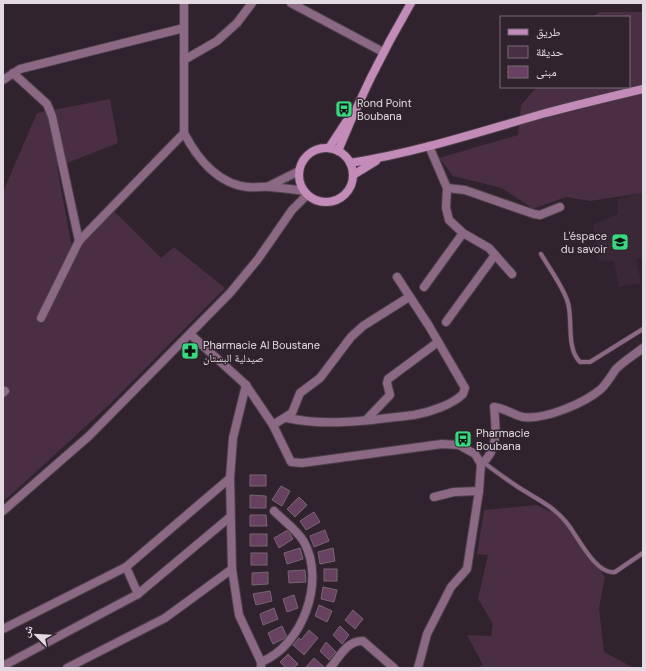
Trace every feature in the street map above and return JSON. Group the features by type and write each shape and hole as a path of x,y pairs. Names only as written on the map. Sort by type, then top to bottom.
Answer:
{"main road":[{"path":"338,150 357,104 382,52 411,3"},
{"path":"350,163 380,158 429,146 545,113 643,89"},
{"path":"329,148 357,104"},
{"path":"329,148 338,150 350,163 353,175 348,190 342,197 333,201 324,202 315,200 305,193 299,182 301,163 312,151 329,148"},
{"path":"353,175 380,158"}],"street":[{"path":"3,510 89,436 230,293 258,259 305,193 268,187 247,187 231,182 211,170 193,150 184,134 184,3"},
{"path":"184,60 217,41 237,23 252,3"},
{"path":"291,3 382,52"},
{"path":"3,80 20,69 184,28"},
{"path":"13,73 46,104 52,116 79,241"},
{"path":"41,318 79,241 184,134"},
{"path":"429,146 447,188 446,208 449,220 463,233 481,243 495,255 512,274"},
{"path":"268,187 299,171"},
{"path":"447,188 465,190 540,216 560,207"},
{"path":"424,287 463,233"},
{"path":"446,322 495,255"},
{"path":"287,418 305,422 335,424 425,413 445,405 463,394 465,388 397,277"},
{"path":"273,425 287,418 295,408 300,393 320,378 356,332 371,320 410,297"},
{"path":"190,334 246,385 273,425 288,459 291,462 296,464 442,444 459,445 475,454 482,463 467,569 451,587 427,634 418,668"},
{"path":"366,420 390,395 387,383 388,378 438,342"},
{"path":"482,463 489,458 495,439 494,407 501,408 524,417 534,417 545,415 570,406 600,390 617,369 643,348"},
{"path":"246,385 233,438 230,478 232,569 239,615 261,665 287,644 305,616 311,588 310,559 304,542 293,528 274,511"},
{"path":"3,629 126,568 230,478"},
{"path":"434,497 454,492 479,491"},
{"path":"3,666 138,594 230,518"},
{"path":"126,568 138,594"},
{"path":"67,668 165,618 232,569"},
{"path":"330,668 349,645 362,641 394,668"}],"lane":[{"path":"541,254 568,303 573,349 576,359 580,362 590,362 643,329"},
{"path":"482,463 552,508 566,522 601,569 610,573 615,572 643,553"}],"shaded area":[{"name":"L'éspace du savoir","path":"643,193 643,262 641,258 636,259 641,283 619,287 614,261 600,262 593,225 618,214 617,199"}],"green space":[{"path":"600,12 643,12 643,193 590,201 566,197 533,209 502,188 453,176 439,158 518,135 521,105 536,88 630,88 630,16 594,16"},
{"path":"110,99 118,143 57,167 72,248 115,212 161,258 174,247 225,288 110,404 3,502 3,192 37,113"},
{"path":"537,505 562,518 605,577 599,608 604,652 632,667 642,668 476,668 483,665 467,635 491,636 493,624 478,599 488,555 477,554 484,510"}],"building":[{"path":"250,475 266,475 266,486 250,486"},
{"path":"281,486 290,491 282,506 272,500"},
{"path":"250,495 266,496 266,508 250,508"},
{"path":"299,497 307,505 295,517 287,509"},
{"path":"314,512 320,522 306,530 300,521"},
{"path":"250,515 266,515 267,526 250,526"},
{"path":"288,530 293,539 279,548 274,538"},
{"path":"325,530 329,541 314,547 310,536"},
{"path":"250,534 267,534 267,546 250,546"},
{"path":"300,548 303,559 287,564 284,553"},
{"path":"333,548 335,561 320,564 318,552"},
{"path":"251,553 267,553 267,565 251,565"},
{"path":"324,569 337,569 337,581 324,581"},
{"path":"305,570 306,582 289,583 288,571"},
{"path":"268,572 268,584 252,585 252,573"},
{"path":"323,587 337,590 334,602 321,599"},
{"path":"270,591 272,601 256,605 253,594"},
{"path":"294,595 298,608 287,612 283,599"},
{"path":"319,605 332,611 327,622 315,616"},
{"path":"274,608 278,619 263,625 260,614"},
{"path":"353,610 363,619 355,629 345,620"},
{"path":"282,626 287,637 273,644 268,633"},
{"path":"340,626 349,635 342,644 333,635"},
{"path":"309,630 318,638 304,655 293,645 299,638 301,640"},
{"path":"326,642 336,652 329,660 320,651"},
{"path":"288,654 298,664 294,668 286,668 280,662"},
{"path":"314,658 324,667 323,668 306,667"}],"place":[{"name":"Rond Point Boubana","path":"344,109"},
{"name":"L'éspace du savoir","path":"620,242"},
{"name":"Pharmacie Al Boustane صيدلية البستان","path":"190,351"},
{"name":"Pharmacie Boubana","path":"463,439"}]}
